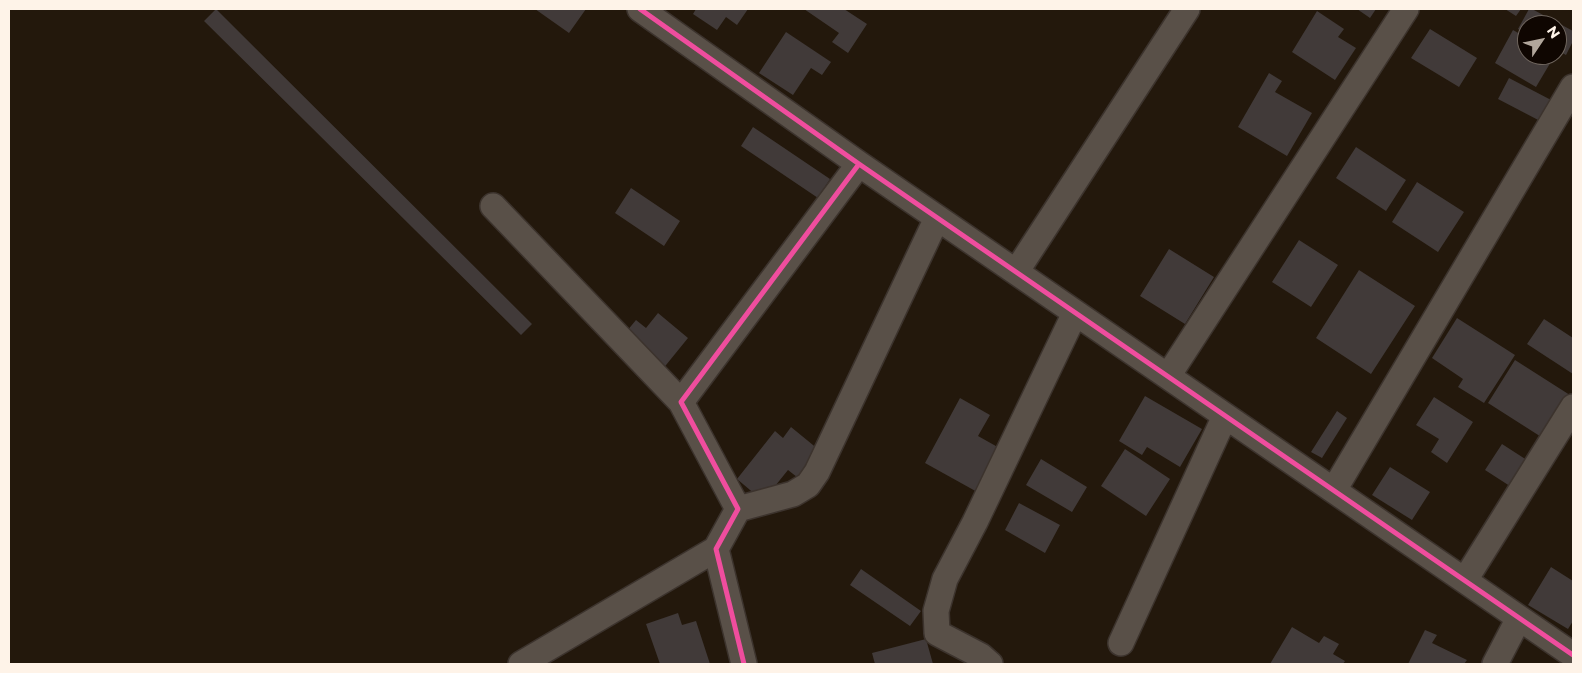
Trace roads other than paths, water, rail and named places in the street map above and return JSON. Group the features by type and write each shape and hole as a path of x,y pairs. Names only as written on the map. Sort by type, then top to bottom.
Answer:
{"street":[{"path":"640,9 859,164 1573,655"},
{"path":"1016,272 1187,9"},
{"path":"1168,376 1406,9"},
{"path":"1334,490 1573,87"},
{"path":"681,402 859,164"},
{"path":"493,206 681,402 738,509"},
{"path":"521,664 716,549 738,509 793,494 808,485 817,472 937,218"},
{"path":"990,664 981,656 937,633 936,611 945,579 975,522 1075,313"},
{"path":"1465,580 1573,407"},
{"path":"1121,643 1225,416"},
{"path":"716,549 744,664"},
{"path":"1495,664 1519,618"}]}
